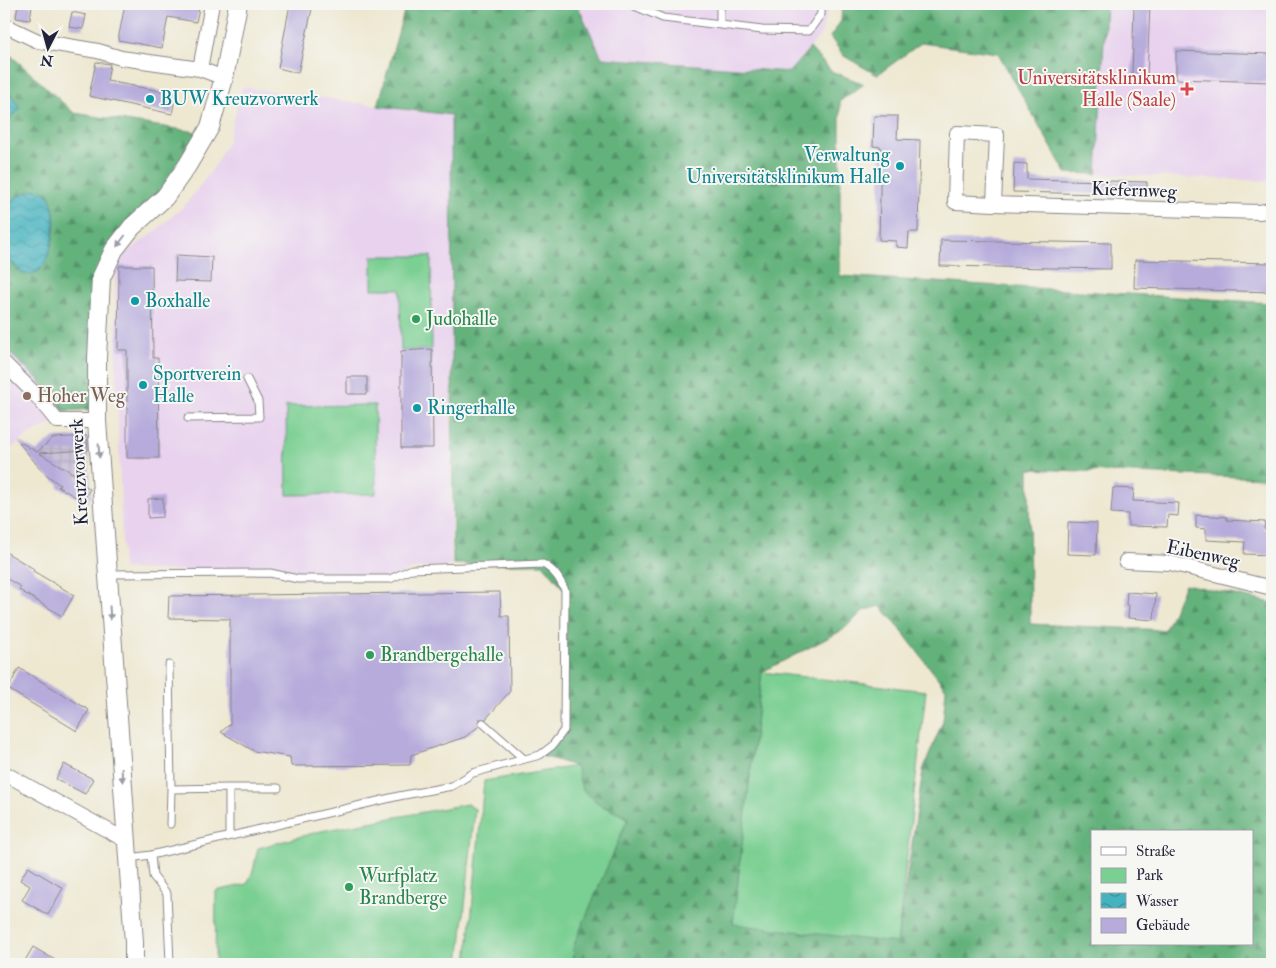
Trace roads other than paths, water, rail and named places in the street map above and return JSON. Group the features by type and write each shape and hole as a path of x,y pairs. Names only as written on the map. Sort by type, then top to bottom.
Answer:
{"street":[{"path":"200,69 212,4"},
{"name":"Kreuzvorwerk","path":"134,964 128,850 97,421 97,358 101,278 114,250 132,227 165,197 187,166 210,127 224,78 238,4"},
{"path":"4,25 38,41 98,51 121,58 200,69 224,78"},
{"name":"Kiefernweg","path":"994,204 997,135 957,133 955,202 994,204 1258,212 1272,210"},
{"path":"4,363 36,394 57,421 97,421"},
{"name":"Eibenweg","path":"1126,561 1170,563 1272,588"},
{"path":"4,773 128,850"}],"lane":[{"path":"630,4 663,18 762,30 809,31 821,14 821,4"},
{"path":"720,4 720,25"},
{"path":"188,418 259,417 258,401 247,379"},
{"path":"107,574 270,573 298,579 390,579 412,569 543,564 552,569 559,577 565,590 564,730 552,746 540,755 473,773 452,786 400,796 152,855 128,850"},
{"path":"168,665 170,824"},
{"path":"483,723 524,759"},
{"path":"229,788 229,836"},
{"path":"171,789 278,788"},
{"path":"152,855 153,876 168,894 170,963 166,964"}],"water":[{"path":"4,84 20,108 4,124"},
{"path":"33,190 40,190 47,194 51,201 54,211 53,236 46,260 41,268 35,273 24,274 10,260 4,245 3,228 6,212 10,205 19,196"}],"place":[{"name":"Universitätsklinikum Halle (Saale)","path":"1187,89"},
{"name":"BUW Kreuzvorwerk","path":"150,99"},
{"name":"Verwaltung Universitätsklinikum Halle","path":"900,166"},
{"name":"Boxhalle","path":"135,301"},
{"name":"Judohalle","path":"416,319"},
{"name":"Sportverein Halle","path":"143,385"},
{"name":"Hoher Weg","path":"27,396"},
{"name":"Ringerhalle","path":"417,408"},
{"name":"Brandbergehalle","path":"370,655"},
{"name":"Wurfplatz Brandberge","path":"349,887"}]}
